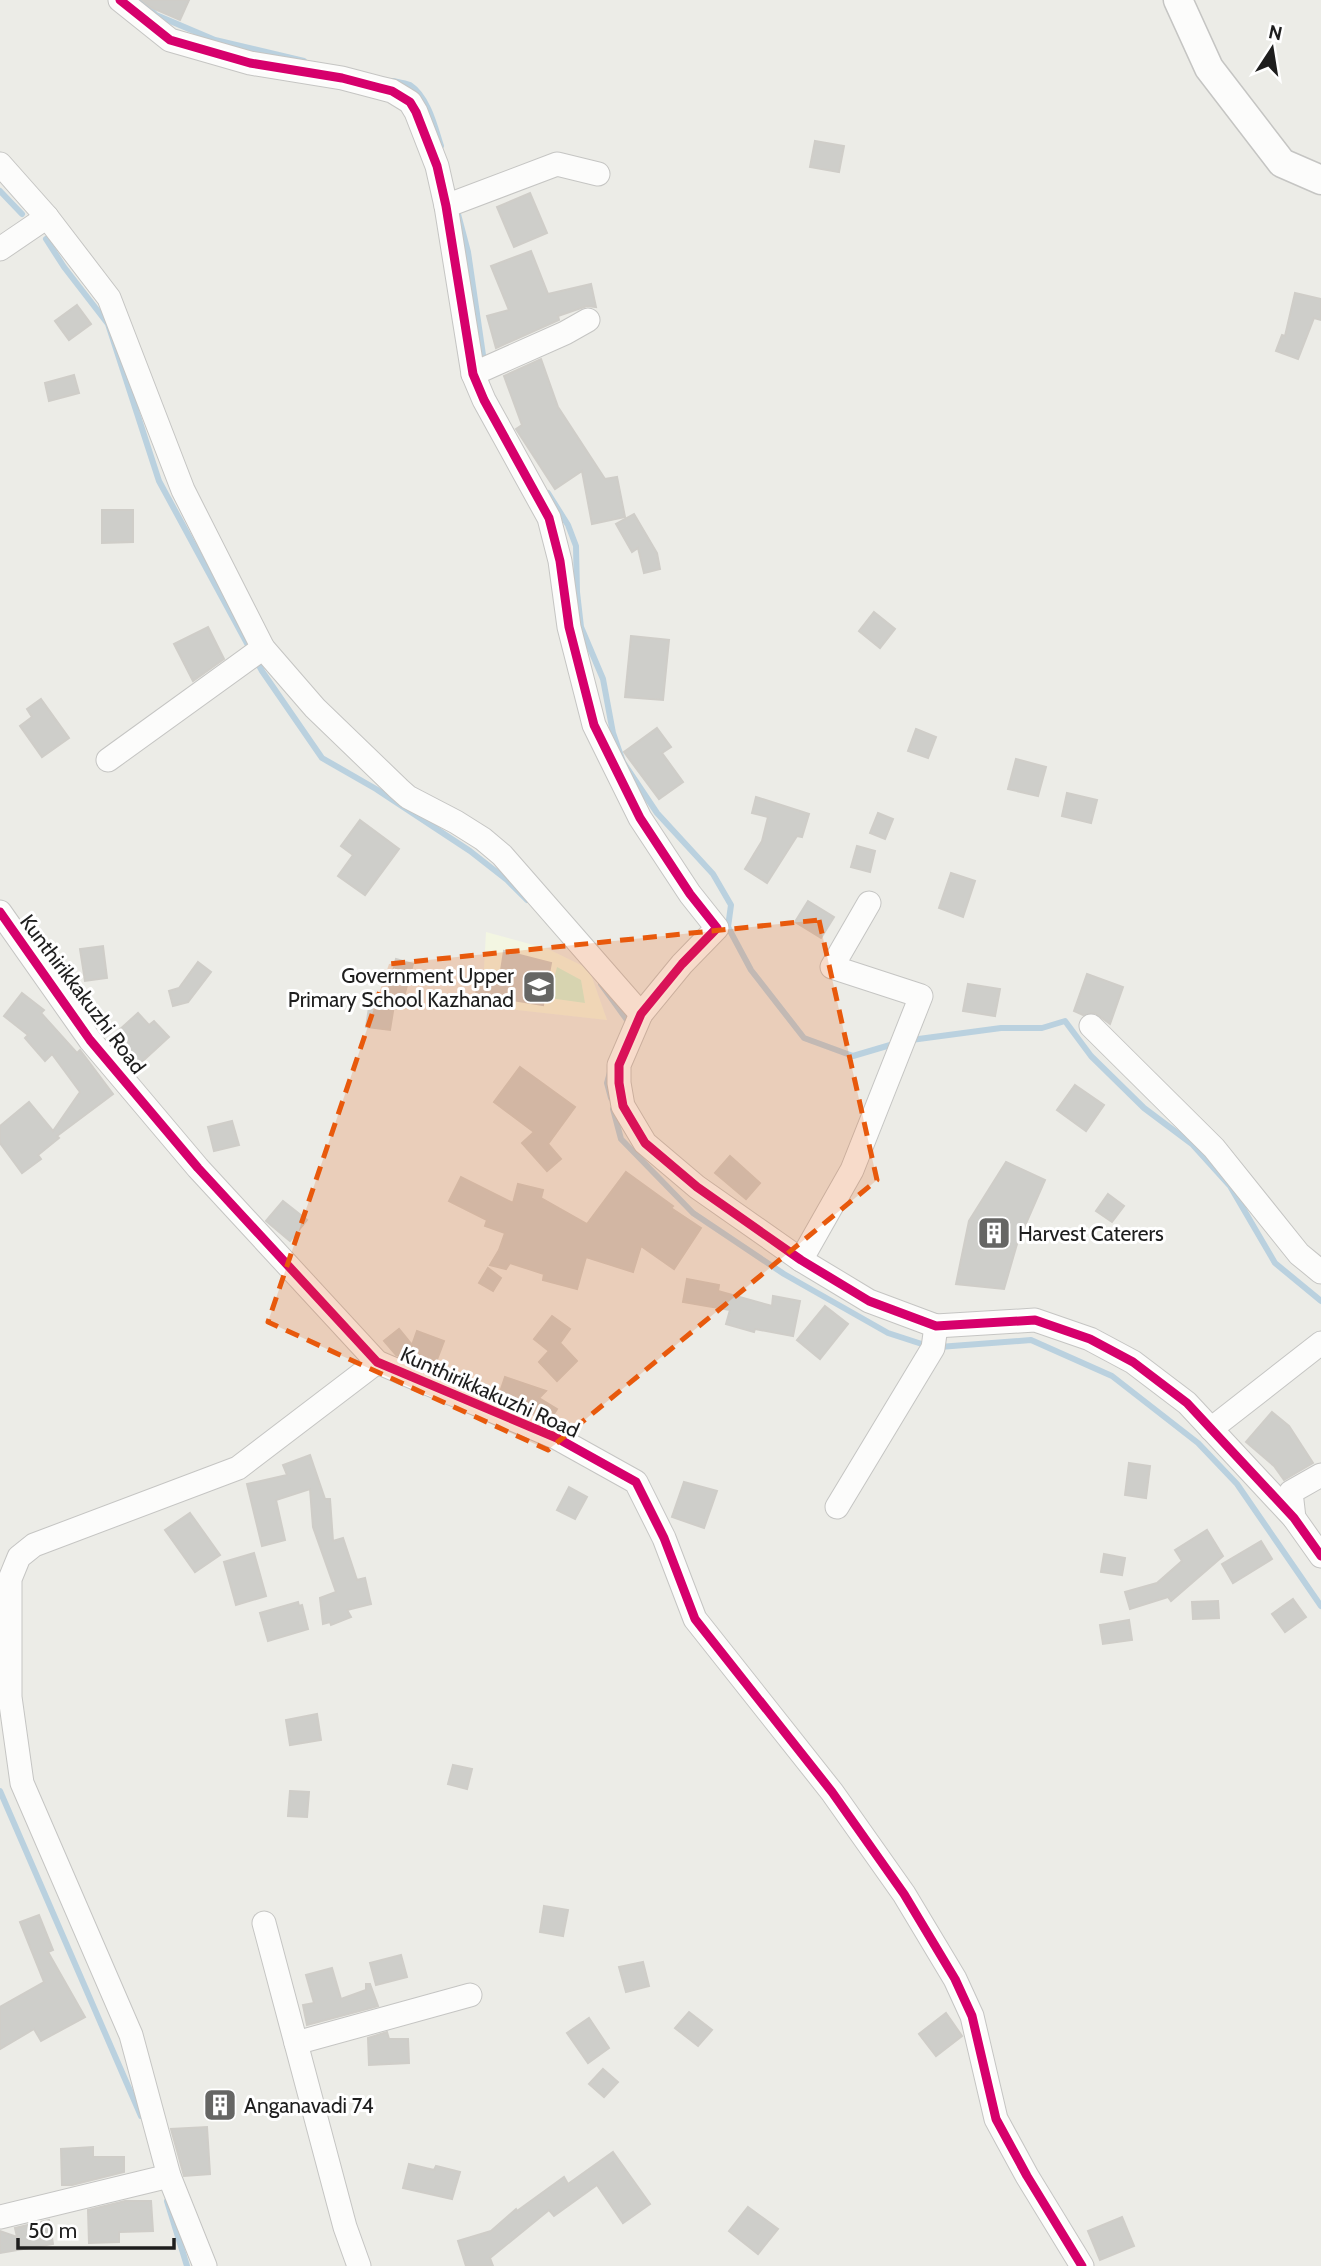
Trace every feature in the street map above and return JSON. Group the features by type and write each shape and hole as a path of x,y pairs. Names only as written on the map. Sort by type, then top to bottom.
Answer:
{"street":[{"path":"120,0 170,40 250,63 342,78 392,91 410,102 416,112 437,166 446,206 473,374 484,400 549,518 560,561 569,627 594,725 640,818 690,894 717,928 682,964 638,1020 619,1065 623,1106 645,1143 697,1187 801,1260 869,1301 936,1326 1035,1321 1090,1339 1133,1362 1187,1403 1294,1518 1321,1556"},
{"path":"1178,0 1209,68 1282,163 1321,180"},
{"path":"0,164 47,217 109,298 183,490 263,648 315,708 408,797 483,839 502,855 638,1020"},
{"path":"446,206 557,164 598,174"},
{"path":"0,249 47,217"},
{"path":"473,374 588,320"},
{"path":"108,760 263,648"},
{"path":"801,1260 852,1170 921,996 832,967 869,903"},
{"name":"Kunthirikkakuzhi Road","path":"0,912 90,1040 198,1168 377,1362 557,1438 636,1482 664,1538 695,1619 832,1792 904,1894 956,1979 972,2016 996,2119 1082,2266"},
{"path":"1091,1026 1214,1148 1299,1254 1321,1272"},
{"path":"837,1507 933,1348 936,1326"},
{"path":"1211,1429 1321,1343"},
{"path":"205,2266 169,2176 131,2035 22,1783 10,1696 10,1579 19,1557 34,1545 238,1468 377,1362"},
{"path":"1294,1518 1291,1492 1321,1475"},
{"path":"264,1923 345,2227 359,2266"},
{"path":"296,2043 470,1995"},
{"path":"0,2217 169,2176"}],"highlighted area":[{"path":"819,920 877,1180 548,1450 268,1322 389,964"}],"shaded area":[{"name":"Government Upper Primary School Kazhanad","path":"486,932 548,949 589,969 607,1020 482,1006"},
{"path":"557,967 581,980 585,1003 549,998"}],"building":[{"path":"142,0 189,0 180,20 152,8"},
{"path":"815,141 844,146 839,172 810,167"},
{"path":"530,193 547,233 514,247 497,207"},
{"path":"531,251 548,294 591,284 596,307 587,306 558,316 559,320 496,348 487,316 509,310 491,266"},
{"path":"1295,293 1321,299 1321,320 1314,318 1298,359 1276,351 1282,335 1285,336"},
{"path":"77,305 91,324 69,340 55,321"},
{"path":"541,359 558,407 605,479 617,477 625,517 592,524 582,471 555,489 516,429 522,425 504,376"},
{"path":"74,375 79,393 49,401 45,383"},
{"path":"102,510 133,510 133,542 102,543"},
{"path":"634,514 657,553 660,569 644,573 638,548 632,552 616,524"},
{"path":"874,612 895,629 880,648 859,631"},
{"path":"208,627 224,659 193,681 174,644"},
{"path":"631,636 669,640 663,700 625,697"},
{"path":"41,699 69,738 42,757 20,726 32,717 27,709"},
{"path":"657,728 671,747 662,753 683,782 659,799 624,752"},
{"path":"916,729 936,737 928,758 908,751"},
{"path":"1016,759 1046,767 1038,796 1008,789"},
{"path":"1067,793 1097,800 1091,823 1062,816"},
{"path":"756,797 809,814 802,837 797,836 767,883 745,869 762,841 768,817 752,813"},
{"path":"878,813 893,819 885,839 870,833"},
{"path":"360,820 399,849 365,895 338,876 353,855 341,846"},
{"path":"857,846 875,851 870,872 851,867"},
{"path":"951,873 975,881 963,917 939,908"},
{"path":"808,901 834,917 821,938 795,922"},
{"path":"103,946 107,978 85,981 80,949"},
{"path":"504,951 551,963 543,1005 476,994 481,973 500,977"},
{"path":"396,959 413,964 403,1000 387,995"},
{"path":"198,962 211,972 188,1002 173,1006 169,991 179,988"},
{"path":"1087,974 1123,987 1110,1024 1095,1013 1083,1015 1074,1011"},
{"path":"968,984 1000,989 995,1016 963,1011"},
{"path":"22,993 44,1010 41,1013 77,1053 80,1050 113,1094 57,1136 59,1138 38,1155 41,1159 22,1173 0,1143 0,1126 29,1102 53,1131 80,1092 52,1054 45,1061 25,1038 28,1035 4,1016"},
{"path":"370,1001 394,1005 390,1030 366,1027"},
{"path":"138,1013 149,1025 154,1021 169,1037 133,1070 108,1040"},
{"path":"520,1067 575,1107 548,1144 561,1159 547,1171 522,1143 534,1132 494,1102"},
{"path":"1075,1085 1104,1105 1086,1131 1057,1110"},
{"path":"232,1121 239,1145 214,1151 208,1127"},
{"path":"730,1156 760,1183 746,1199 715,1173"},
{"name":"Harvest Caterers","path":"1006,1162 1045,1180 1017,1244 1004,1289 956,1284 969,1221"},
{"path":"626,1172 701,1228 674,1269 641,1246 633,1272 586,1257 577,1289 543,1280 544,1274 510,1263 506,1269 490,1265 505,1233 485,1226 487,1220 449,1201 461,1177 513,1203 518,1184 543,1190 541,1198 587,1224"},
{"path":"1108,1194 1124,1206 1112,1222 1096,1211"},
{"path":"283,1201 307,1220 290,1241 266,1221"},
{"path":"488,1268 501,1278 493,1291 479,1283"},
{"path":"687,1279 719,1285 718,1291 772,1306 773,1296 800,1301 793,1336 755,1329 754,1332 726,1324 730,1310 683,1302"},
{"path":"825,1306 848,1324 820,1359 797,1340"},
{"path":"552,1316 570,1329 560,1343 577,1361 557,1381 539,1362 549,1351 534,1339"},
{"path":"399,1329 412,1345 417,1331 444,1341 433,1370 396,1355 384,1341"},
{"path":"505,1377 546,1391 539,1398 557,1409 550,1420 498,1398"},
{"path":"1272,1412 1289,1426 1313,1463 1284,1480 1274,1466 1246,1442"},
{"path":"310,1455 325,1499 330,1499 333,1541 343,1538 357,1580 365,1578 371,1604 347,1610 351,1617 331,1625 330,1622 323,1624 320,1598 336,1592 313,1527 310,1489 276,1500 285,1540 262,1546 247,1484 287,1475 283,1465"},
{"path":"1129,1463 1150,1466 1146,1498 1125,1495"},
{"path":"684,1482 717,1491 704,1528 672,1517"},
{"path":"569,1487 587,1497 575,1519 557,1510"},
{"path":"190,1513 220,1555 195,1572 165,1530"},
{"path":"1207,1530 1223,1556 1171,1601 1168,1597 1130,1609 1125,1592 1157,1583 1182,1561 1175,1550"},
{"path":"1261,1541 1272,1559 1233,1583 1222,1564"},
{"path":"254,1553 266,1596 236,1605 224,1562"},
{"path":"1104,1554 1125,1558 1122,1575 1101,1572"},
{"path":"1293,1599 1306,1617 1285,1632 1272,1614"},
{"path":"1218,1601 1219,1618 1193,1619 1192,1602"},
{"path":"298,1602 299,1606 302,1605 308,1629 268,1641 260,1613"},
{"path":"1129,1620 1132,1640 1103,1644 1100,1625"},
{"path":"317,1714 321,1740 290,1745 286,1720"},
{"path":"453,1765 472,1769 467,1789 448,1784"},
{"path":"290,1791 309,1792 307,1817 288,1816"},
{"path":"544,1906 568,1910 563,1936 540,1932"},
{"path":"39,1915 53,1950 48,1952 85,2017 41,2041 34,2029 0,2049 0,2007 44,1982 20,1922"},
{"path":"401,1955 407,1977 376,1985 370,1963"},
{"path":"643,1962 649,1986 626,1992 619,1967"},
{"path":"332,1968 341,1999 366,1990 366,1984 370,1984 378,2006 307,2025 303,2005 314,2003 306,1975"},
{"path":"689,2012 712,2030 698,2046 675,2028"},
{"path":"946,2013 962,2036 936,2056 919,2034"},
{"path":"589,2018 609,2048 588,2063 567,2033"},
{"path":"387,2032 389,2039 408,2039 409,2063 369,2065 368,2038"},
{"path":"603,2069 618,2082 604,2097 589,2084"},
{"name":"Anganavadi 74","path":"226,2093 232,2113 214,2117 209,2097"},
{"path":"207,2127 210,2174 184,2176 171,2129"},
{"path":"93,2147 93,2157 124,2157 124,2172 62,2185 61,2149"},
{"path":"613,2152 650,2204 623,2223 597,2185 554,2216 549,2210 490,2258 493,2266 466,2266 458,2241 491,2231 516,2209 517,2211 564,2177 568,2184"},
{"path":"409,2164 434,2170 436,2166 460,2172 452,2199 403,2188"},
{"path":"125,2201 151,2201 153,2231 119,2232 119,2242 89,2243 88,2210"},
{"path":"748,2207 778,2229 758,2254 729,2231"},
{"path":"1122,2217 1134,2246 1100,2260 1088,2231"},
{"path":"49,2220 53,2244 0,2253 0,2231 17,2237 15,2228"}],"waterway":[{"path":"141,0 156,15 215,40 304,61"},
{"path":"393,81 410,85 422,97 441,146"},
{"path":"0,191 22,214"},
{"path":"458,214 468,252 484,362"},
{"path":"46,239 108,324 159,481 262,671 322,758 376,789 470,851 507,880 527,900"},
{"path":"548,493 568,525 576,546 581,627 603,679 613,733 623,762 657,813 713,874 731,905 728,927 723,933"},
{"path":"728,927 751,970 804,1038 853,1056 897,1043"},
{"path":"601,984 627,1020"},
{"path":"911,1040 1001,1028 1042,1028 1065,1021 1091,1056 1144,1108 1192,1144 1230,1186 1275,1263 1321,1301"},
{"path":"610,1072 607,1083 611,1098"},
{"path":"613,1109 621,1139 693,1213 784,1274 888,1333 928,1346"},
{"path":"939,1347 1031,1340 1112,1376 1198,1443 1237,1484 1321,1606"},
{"path":"0,1791 141,2116"},
{"path":"167,2201 187,2266"}],"cycle path":[{"path":"120,0 170,40 250,63 342,78 392,91 410,102 416,112 437,166 446,206 473,374 484,400 549,518 560,561 569,627 594,725 640,818 690,894 717,928 682,964 641,1014 619,1065 623,1106 645,1143 697,1187 801,1260 869,1301 936,1326 1035,1320 1090,1339 1133,1362 1187,1403 1294,1518 1321,1556"},
{"path":"0,912 90,1040 198,1168 377,1362 557,1438 636,1482 664,1538 695,1619 832,1792 904,1894 955,1979 972,2016 996,2119 1082,2266"}],"place":[{"name":"Government Upper Primary School Kazhanad","path":"539,987"},
{"name":"Harvest Caterers","path":"994,1233"},
{"name":"Anganavadi 74","path":"220,2105"}]}
